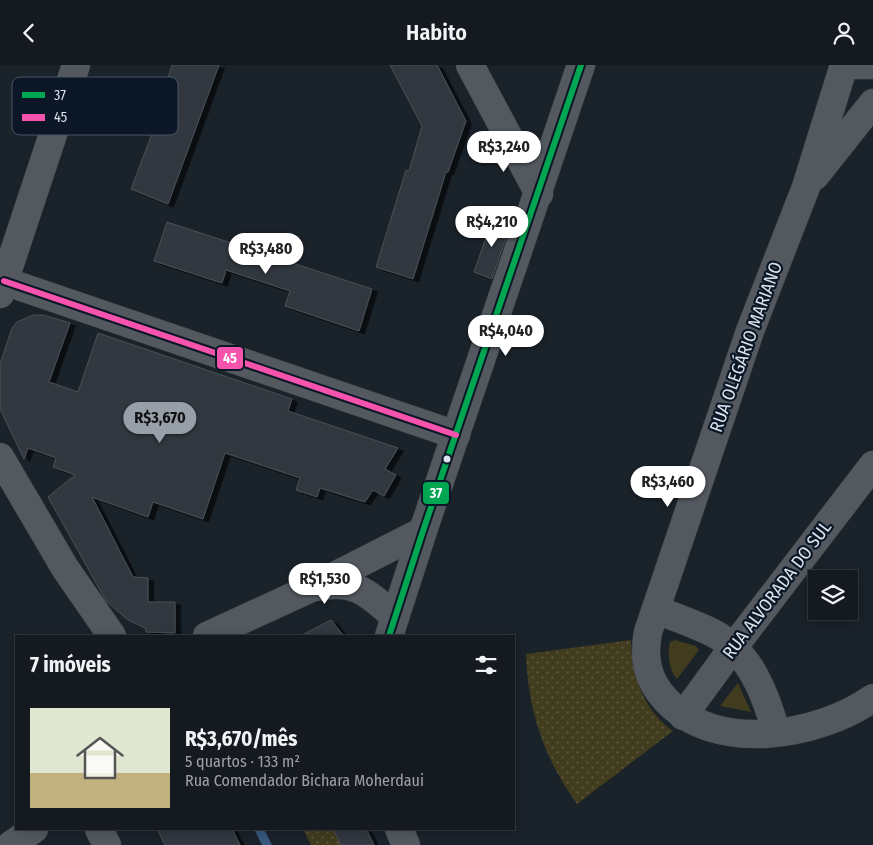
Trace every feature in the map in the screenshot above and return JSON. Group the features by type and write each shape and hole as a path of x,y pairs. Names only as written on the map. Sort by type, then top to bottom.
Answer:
{"street":[{"path":"72,77 76,65"},
{"path":"470,65 539,194"},
{"path":"392,627 582,65"},
{"name":"RUA OLEGÁRIO MARIANO","path":"844,65 806,187 750,331 656,610 645,651 647,669 663,697 683,716 709,727 729,732 776,732 824,724 873,698"},
{"path":"851,65 872,65"},
{"path":"832,103 849,102 873,93"},
{"path":"806,187 873,103"},
{"path":"507,133 534,143 543,143 558,136"},
{"path":"53,135 2,287 456,435"},
{"path":"0,457 7,478 111,635"},
{"name":"RUA ALVORADA DO SUL","path":"683,716 733,647 873,465"},
{"path":"209,635 310,589 423,531"},
{"path":"310,589 340,583 367,593 392,627"},
{"path":"656,610 714,634 733,647 749,666 768,705 776,732"},
{"path":"11,845 33,830"},
{"path":"100,830 108,845"},
{"path":"399,830 406,845"}],"shaded area":[{"path":"631,640 634,666 641,691 654,713 673,731 577,804 555,769 540,733 530,695 526,654"},
{"path":"675,640 696,646 699,650 677,679 670,667 669,656 670,642"},
{"path":"738,683 751,712 720,706"},
{"path":"304,830 334,830 341,845 311,845"}],"water":[{"path":"254,830 264,830 272,845 262,845"}],"building":[{"path":"172,65 219,65 168,204 131,189 152,135 178,135 178,77 168,77"},
{"path":"390,65 437,65 466,121 448,172 446,172 413,279 376,267 406,170 409,171 422,126"},
{"path":"493,217 511,223 492,279 474,272"},
{"path":"167,222 372,289 359,331 285,306 290,291 226,270 222,283 154,261"},
{"path":"33,315 43,315 70,323 49,382 78,392 98,333 292,399 288,411 398,448 385,469 396,475 384,496 373,490 365,502 320,488 317,497 296,490 300,478 225,453 203,519 153,502 148,517 92,497 133,577 148,578 148,602 175,602 175,633 146,632 145,628 128,620 106,601 48,497 75,475 53,467 56,458 28,448 24,459 0,409 0,364 12,328 17,322"},
{"path":"331,620 343,635 302,635"},
{"path":"158,830 232,830 240,845 165,845"},
{"path":"334,830 366,830 374,845 341,845"}],"transit line":[{"name":"37","path":"389,635 581,65"},
{"name":"45","path":"4,281 456,435"}]}
